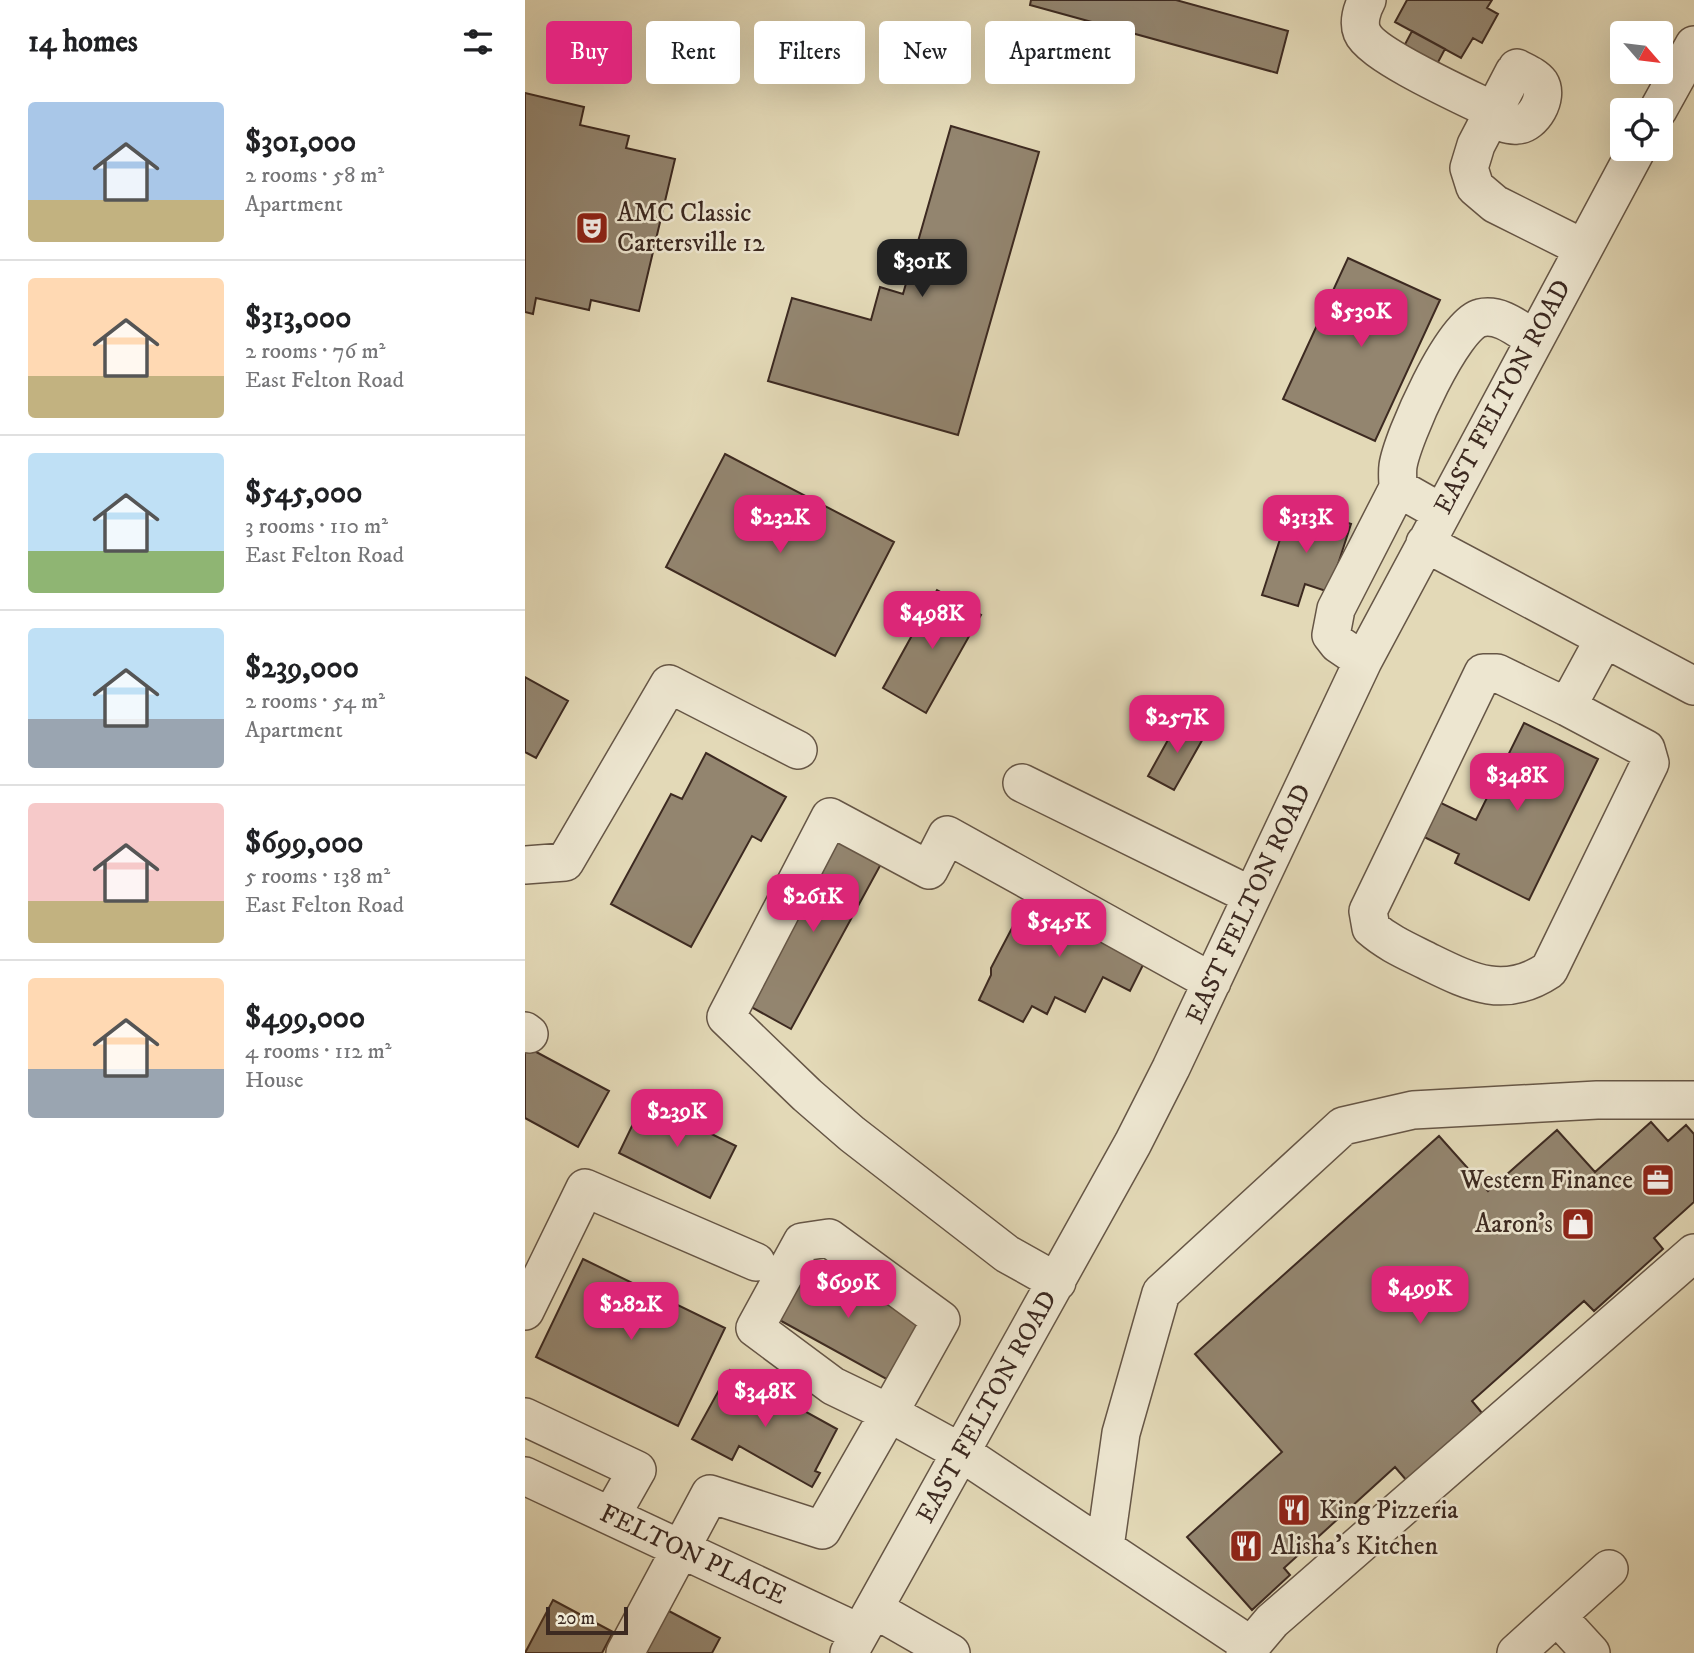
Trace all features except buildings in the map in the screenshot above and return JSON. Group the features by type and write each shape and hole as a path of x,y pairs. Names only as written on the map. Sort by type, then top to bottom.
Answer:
{"street":[{"path":"1367,0 1360,23 1370,44 1492,114"},
{"path":"1665,98 1694,45"},
{"path":"1515,70 1476,145 1469,169 1475,187 1495,204 1583,248"},
{"name":"EAST FELTON ROAD","path":"861,1632 1133,1143 1363,661 1630,161"},
{"path":"1363,661 1338,644 1331,635 1332,621 1398,488 1398,467 1405,441 1444,356 1468,323 1477,318 1489,316 1501,320 1534,339"},
{"path":"1398,488 1433,528 1604,639 1694,687"},
{"path":"1567,707 1604,639"},
{"path":"1483,673 1497,673 1567,707 1646,749 1650,763 1549,970 1536,979 1502,986 1473,983 1385,940 1371,929 1369,911 1483,673"},
{"path":"525,865 565,862 669,684 798,750"},
{"path":"1022,783 1252,896"},
{"path":"1057,1282 1007,1254 852,1134 726,1017 811,852 830,817 929,870 947,835 1212,982"},
{"path":"1105,1547 1121,1433 1161,1293 1343,1126 1413,1110 1597,1100 1694,1100"},
{"path":"525,1311 585,1188 756,1262"},
{"path":"625,1653 710,1494 822,1530 889,1413 941,1320 828,1238 802,1242 755,1328 833,1386 889,1413 962,1452 1105,1547 1247,1649 1272,1621 1694,1253"},
{"path":"525,1417 637,1470 611,1516"},
{"name":"FELTON PLACE","path":"528,1484 611,1516 861,1632 951,1653"},
{"path":"1516,1653 1609,1569"},
{"path":"1557,1616 1591,1653"}],"place":[{"name":"AMC Classic Cartersville 12","path":"592,228"},
{"name":"Western Finance","path":"1658,1180"},
{"name":"Aaron's","path":"1578,1224"},
{"name":"King Pizzeria","path":"1294,1510"},
{"name":"Alisha's Kitchen","path":"1246,1546"}]}
